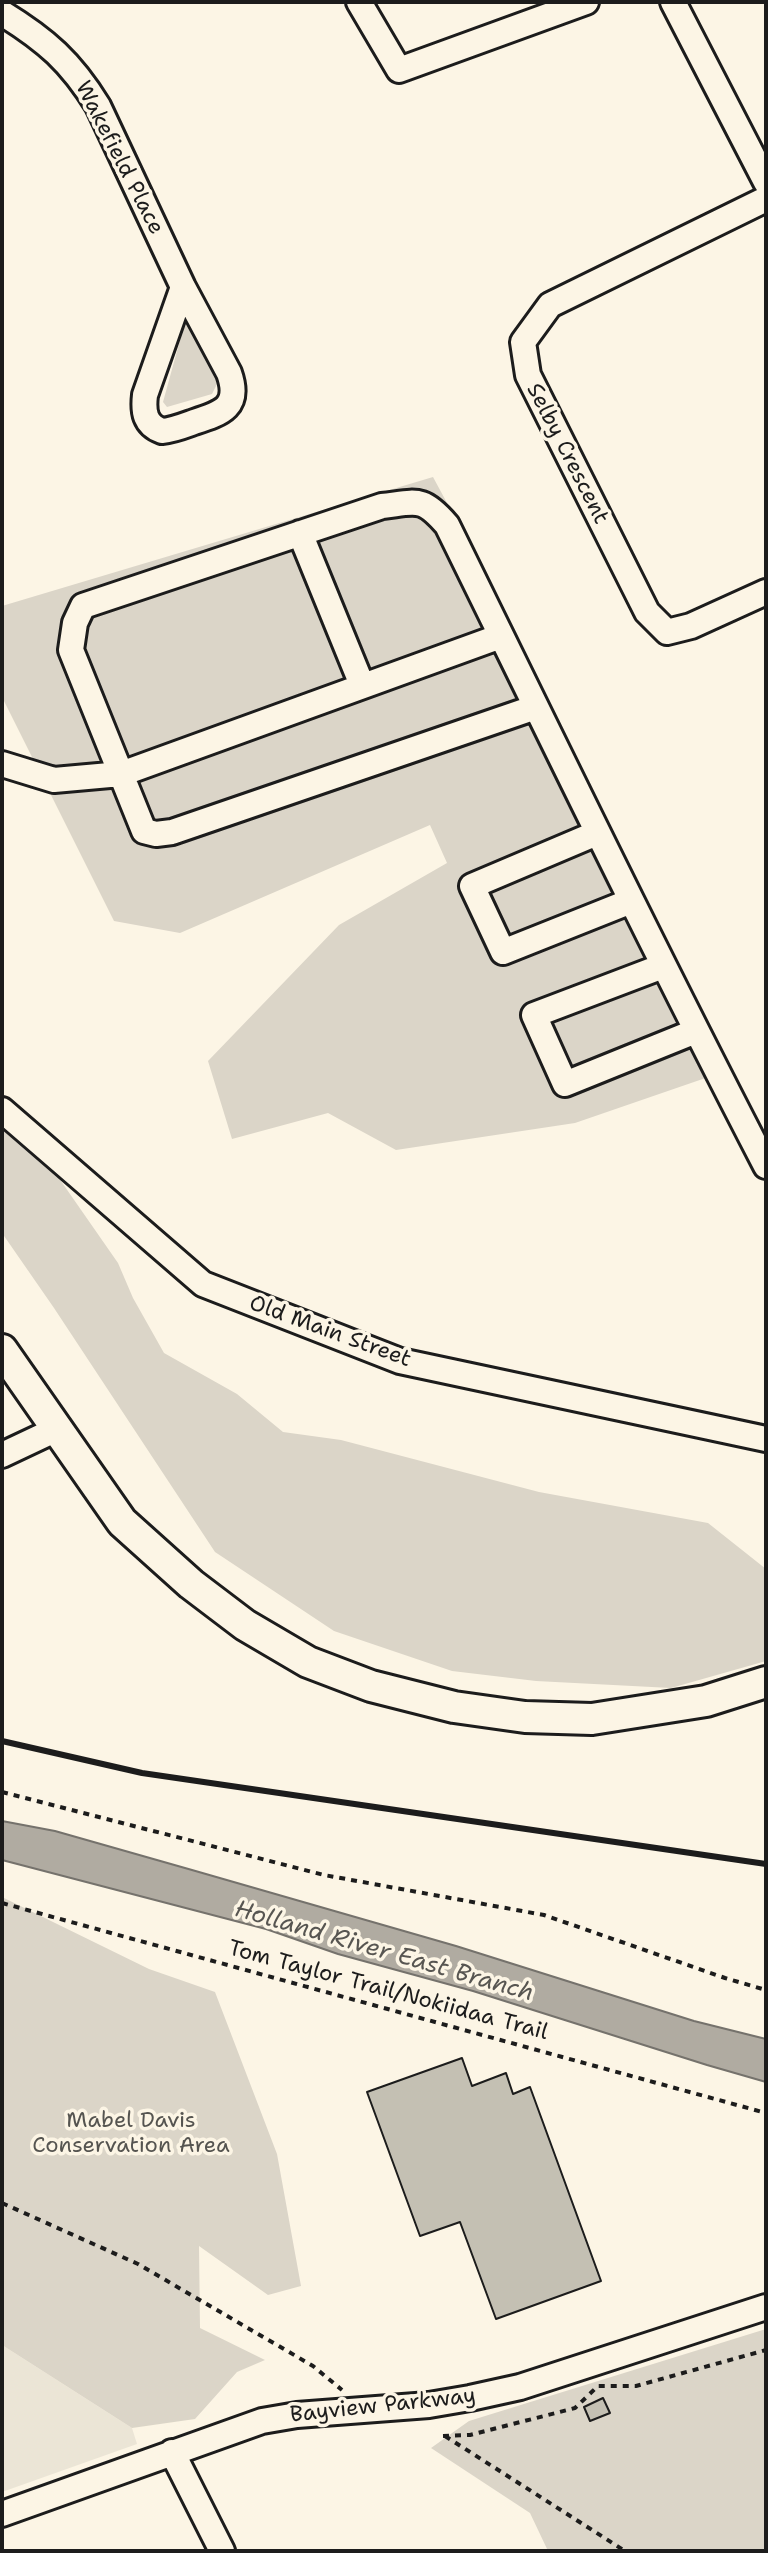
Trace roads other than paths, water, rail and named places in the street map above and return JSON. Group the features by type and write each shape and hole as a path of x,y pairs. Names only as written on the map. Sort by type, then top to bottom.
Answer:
{"main road":[{"path":"2,1350 122,1522 191,1584 245,1625 308,1662 371,1686 454,1707 525,1717 592,1719 706,1701 766,1682"}],"street":[{"path":"359,2 399,70 586,2"},
{"path":"673,2 766,182"},
{"name":"Wakefield Place","path":"2,13 37,34 56,50 86,86 233,383 233,395 222,413 162,431 148,421 143,405 183,287"},
{"name":"Selby Crescent","path":"766,199 550,305 523,342 528,375 647,612 667,632 691,626 766,592"},
{"path":"536,707 172,832 156,834 144,831 71,650 75,623 83,606 382,506 414,502 431,506 447,525 663,966 766,1166"},
{"path":"300,533 362,685"},
{"path":"2,764 54,780 121,774 501,636"},
{"path":"597,833 472,886 503,952 631,901"},
{"path":"663,966 534,1015 565,1084 696,1031"},
{"name":"Old Main Street","path":"2,1110 203,1284 400,1361 766,1439"},
{"path":"2,1455 57,1429"},
{"name":"Bayview Parkway","path":"2,2514 262,2421 297,2415 429,2405 508,2390 766,2307"},
{"path":"172,2452 222,2551"}],"water":[{"name":"Holland River East Branch","path":"2,1821 55,1831 192,1870 456,1946 694,2021 766,2039 766,2082 473,1991 338,1954 266,1929 2,1860"}],"railway":[{"path":"2,1741 142,1773 766,1864"}],"park label":[{"name":"Mabel Davis Conservation Area","path":"131,2134"}]}
